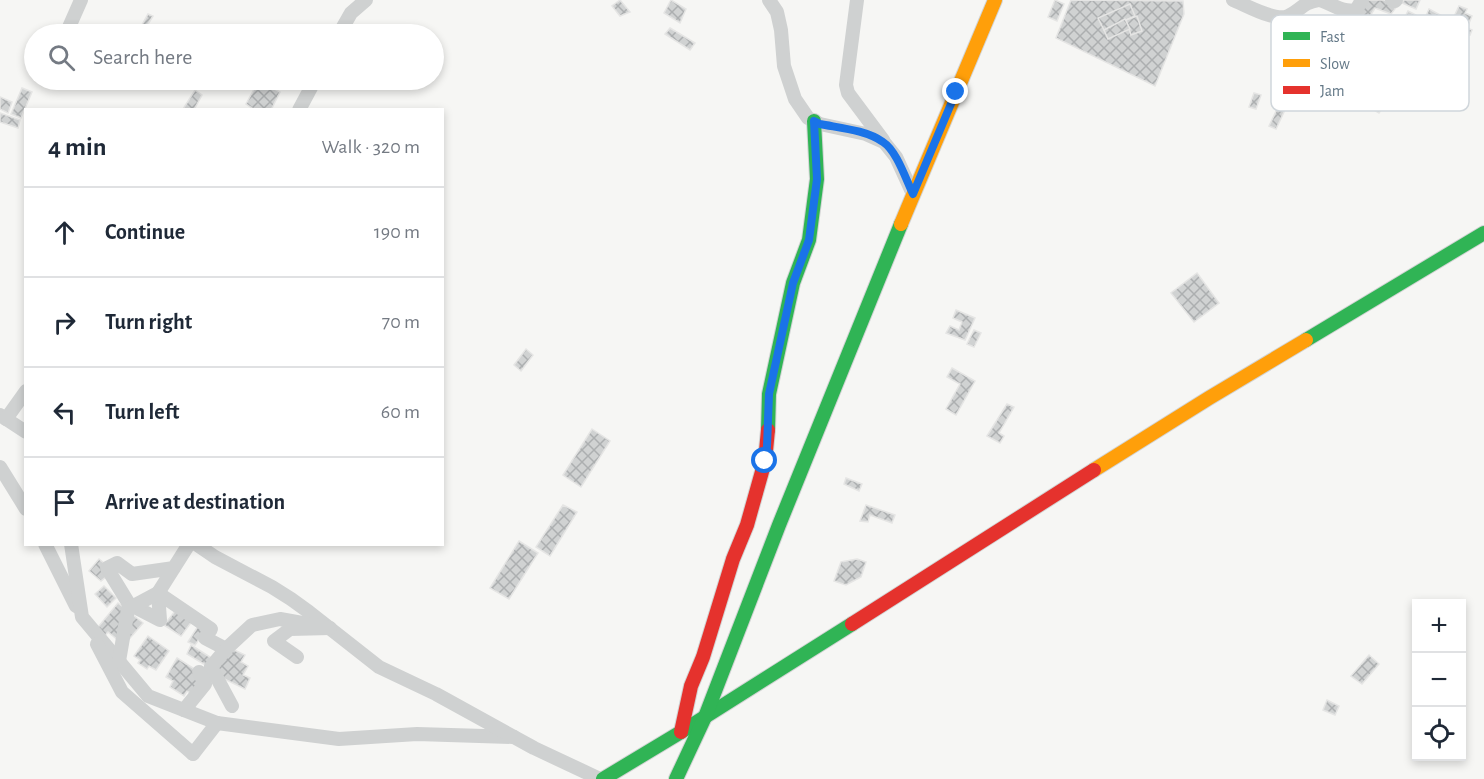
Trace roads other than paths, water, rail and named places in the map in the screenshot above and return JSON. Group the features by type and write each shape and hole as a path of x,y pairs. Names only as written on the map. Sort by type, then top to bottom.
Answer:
{"street":[{"path":"70,24 81,0"},
{"path":"345,24 351,13 366,0"},
{"path":"769,0 777,12 784,66 795,99 808,117 820,124 866,134 885,142"},
{"path":"857,0 846,78 848,93 896,157 913,194"},
{"path":"676,779 705,717 778,525 995,0"},
{"path":"1233,0 1271,15"},
{"path":"1289,15 1306,2 1319,0 1342,10 1352,11 1356,10 1362,0"},
{"path":"299,108 309,90"},
{"path":"681,732 691,686 703,657 733,559 747,525 765,461 769,394 793,283 811,229 817,179 814,121"},
{"path":"199,546 272,587 309,612 379,667 601,779 705,717 1209,398 1484,233"},
{"path":"24,393 3,417 24,431"},
{"path":"0,467 24,506"},
{"path":"46,546 122,692 193,753"},
{"path":"71,546 82,617 193,753"},
{"path":"119,662 128,609 158,593 188,546"},
{"path":"158,593 160,620 129,604 107,568 117,563 132,574 174,568"},
{"path":"158,593 211,629 205,638 226,649"},
{"path":"231,706 210,667 252,625 280,619 330,628"},
{"path":"297,657 274,641 290,629 330,628"},
{"path":"184,710 205,684 199,672"},
{"path":"148,696 217,723 339,739 417,734 514,737"},
{"path":"193,753 217,723"}]}
